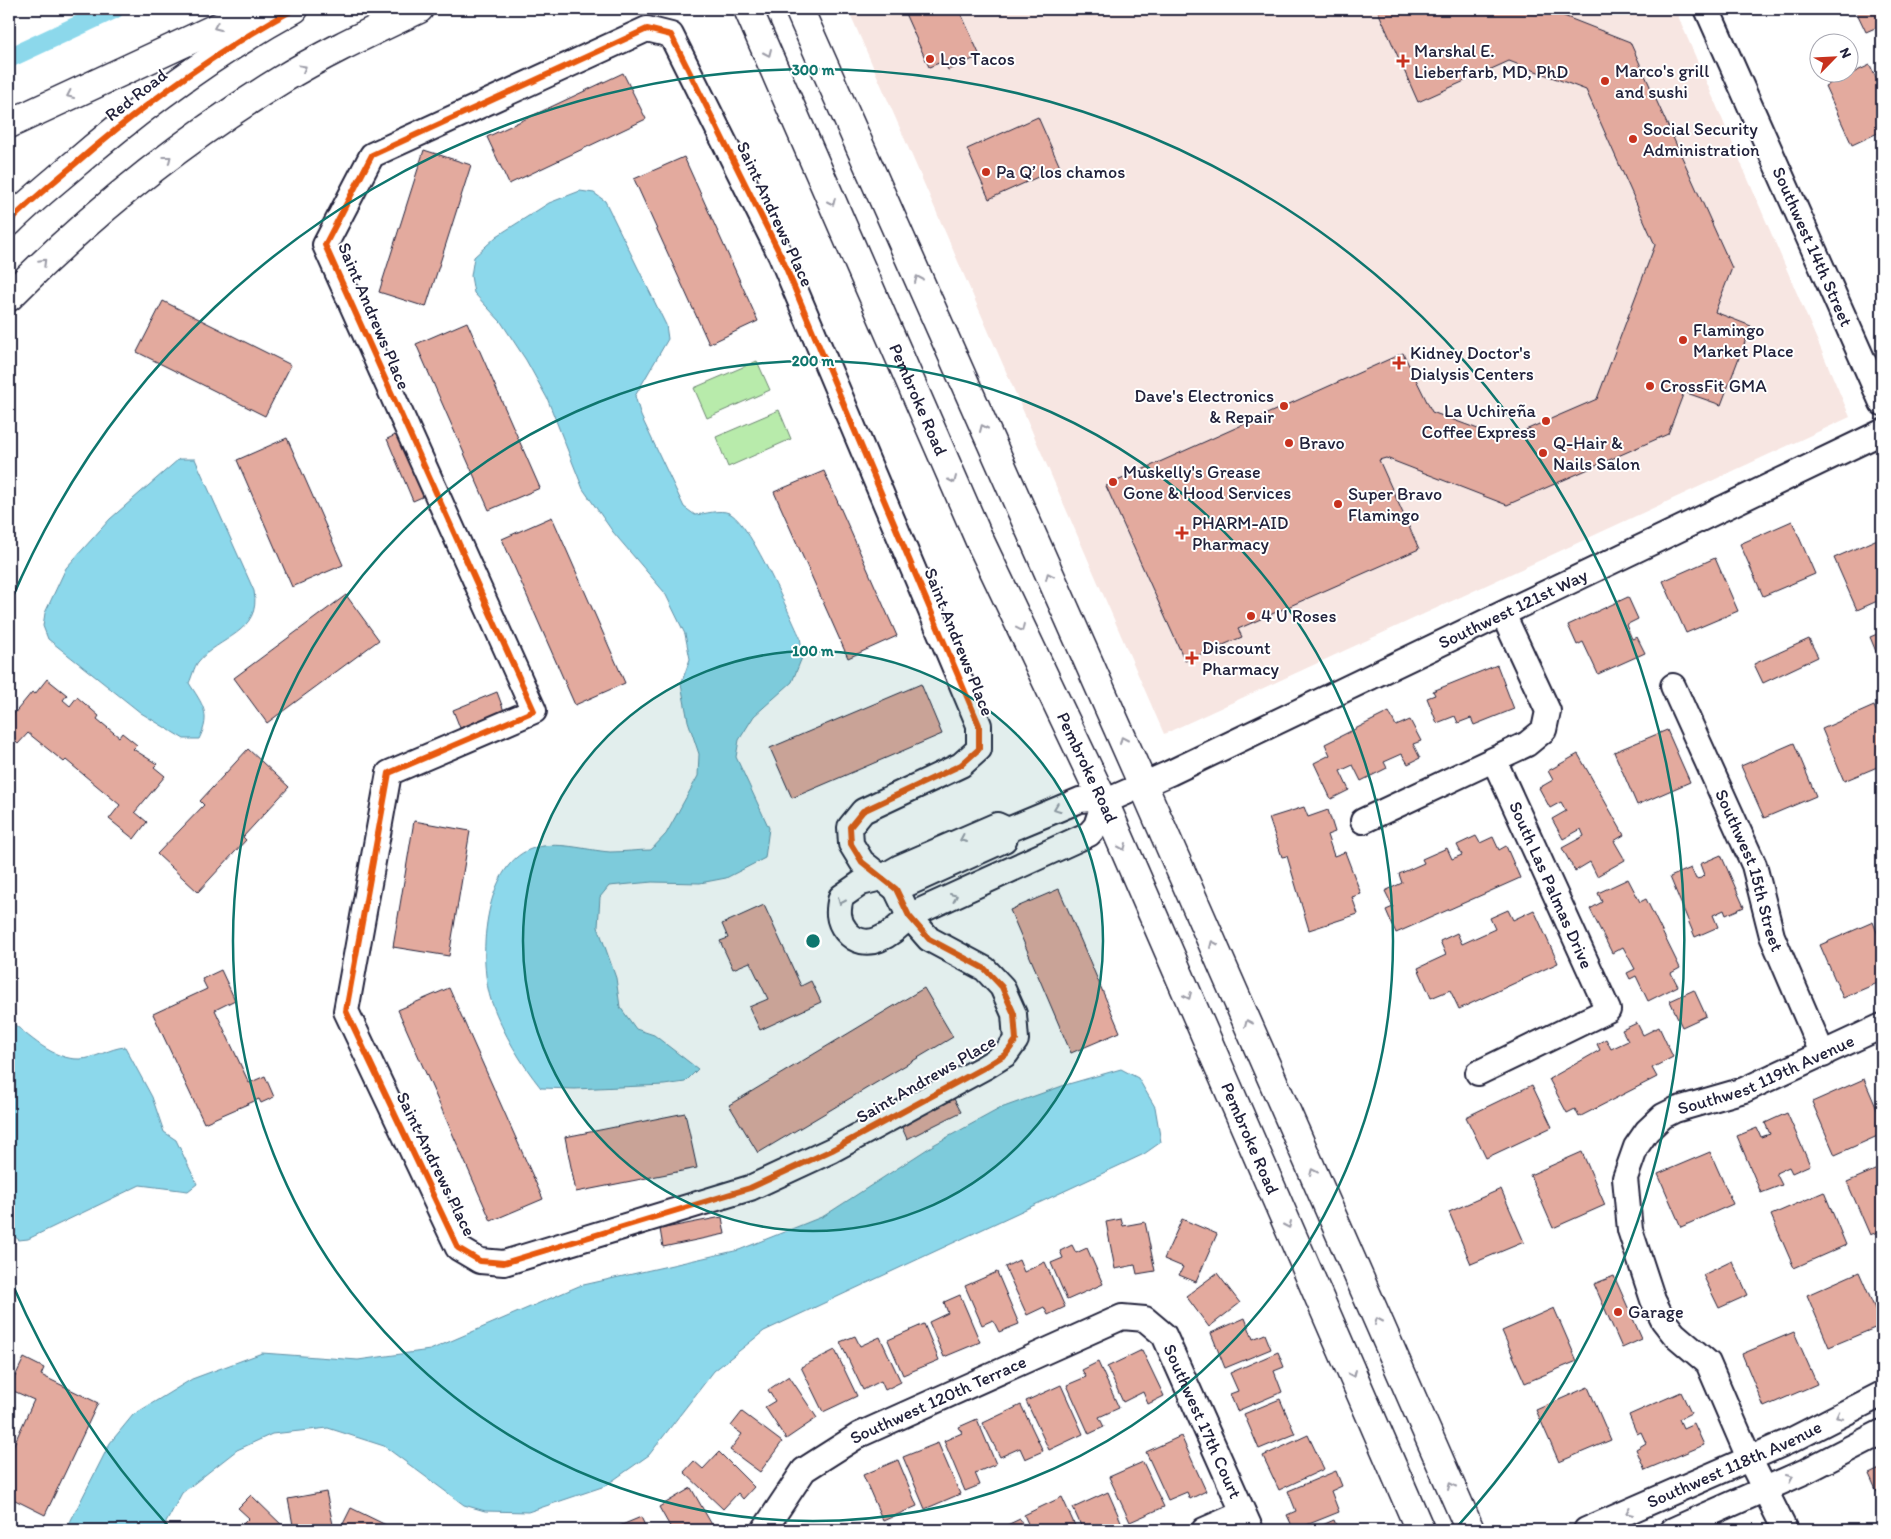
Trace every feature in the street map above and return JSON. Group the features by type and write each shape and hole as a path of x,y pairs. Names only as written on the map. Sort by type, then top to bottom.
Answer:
{"main road":[{"path":"9,124 218,27 262,9"},
{"name":"Red Road","path":"9,222 98,144 176,82 250,33 294,9"},
{"path":"9,297 48,257 130,188 205,130 282,79 358,38 419,9"},
{"name":"Pembroke Road","path":"748,9 979,539 1104,802 1420,1530"},
{"path":"798,9 1143,785 1470,1530"}],"street":[{"name":"Southwest 14th Street","path":"1707,9 1882,403"},
{"name":"Saint Andrews Place","path":"647,29 671,35 780,256 979,725 978,749 961,765 863,811 850,827 850,844 862,862 888,883 909,916 929,939 985,969 1002,987 1014,1014 1016,1040 1006,1054 832,1150 750,1188 504,1262 480,1261 458,1248 346,1010 389,773 534,711 324,245 372,155 647,29"},
{"name":"Southwest 121st Way","path":"1104,802 1882,432"},
{"path":"1364,821 1527,744 1544,730 1548,711 1502,614"},
{"name":"Southwest 15th Street","path":"1673,686 1754,865 1772,936 1823,1055"},
{"name":"South Las Palmas Drive","path":"1478,1073 1608,1010 1494,760"},
{"path":"1090,799 1104,802 1096,826 1089,834 909,916 897,930 888,936 863,942 852,938 841,925 838,911 841,897 861,883 888,883 1004,840 1008,830 1080,800 1090,799"},
{"name":"Southwest 119th Avenue","path":"1785,1530 1749,1458 1708,1363 1674,1334 1663,1320 1647,1286 1636,1255 1630,1230 1625,1178 1636,1147 1652,1126 1674,1110 1744,1090 1882,1026"},
{"name":"Southwest 120th Terrace","path":"764,1530 804,1470 858,1435 1122,1317 1145,1319"},
{"name":"Southwest 17th Court","path":"1145,1319 1164,1335 1247,1522"},
{"name":"Southwest 118th Avenue","path":"1586,1530 1792,1440 1882,1394"},
{"name":"Southwest 118th Avenue","path":"1683,1526 1764,1490 1882,1432"},
{"path":"1679,1489 1683,1526"},
{"path":"1204,1530 1247,1522"}],"shaded area":[{"path":"848,9 1675,9 1850,417 1164,734"}],"green space":[{"path":"757,361 770,390 707,418 694,388"},
{"path":"779,410 791,439 728,467 716,437"}],"water":[{"path":"580,191 594,193 605,201 666,325 668,339 635,396 641,416 684,507 695,515 725,512 738,520 758,550 778,589 800,637 803,655 792,682 754,716 739,740 736,757 769,828 765,858 726,878 700,883 652,882 609,886 600,897 598,927 616,978 620,1007 636,1029 654,1035 698,1069 685,1082 664,1085 575,1089 541,1088 513,1047 496,1014 487,985 485,964 488,917 494,894 503,874 515,859 531,849 541,846 560,845 610,852 651,850 666,834 698,776 699,754 688,721 681,684 690,659 685,634 665,593 613,532 583,489 547,398 526,360 501,322 474,293 471,276 474,257 497,236 549,203"},
{"path":"179,459 195,459 254,591 255,605 245,625 237,633 206,653 195,667 189,683 201,703 205,716 205,723 199,739 184,739 141,713 48,639 43,626 45,613 66,568 110,519"},
{"path":"9,1020 33,1040 60,1056 86,1059 125,1047 152,1097 164,1132 176,1140 197,1184 188,1191 140,1185 28,1239 19,1240 9,1232"},
{"path":"1121,1069 1138,1078 1155,1107 1161,1142 1144,1154 764,1331 714,1371 649,1455 605,1486 528,1512 485,1511 464,1505 384,1446 328,1428 272,1434 237,1450 182,1493 162,1530 66,1530 110,1443 133,1415 192,1379 262,1353 358,1360 430,1350 579,1286 739,1250 824,1216 935,1144 1001,1108 1065,1085"}],"building":[{"path":"903,9 959,9 980,56 948,70 944,61 929,67"},
{"name":"Flamingo Market Place","path":"1377,9 1546,9 1630,42 1732,268 1715,312 1751,326 1721,405 1684,392 1668,434 1507,505 1386,458 1379,460 1419,549 1238,629 1242,637 1185,661 1106,486 1403,353 1432,412 1505,439 1597,399 1655,245 1586,90 1509,61 1418,102"},
{"path":"1855,9 1882,9 1882,25 1866,32"},
{"path":"1870,65 1882,91 1882,131 1852,145 1825,86 1834,82 1858,82 1858,71"},
{"path":"623,73 646,119 509,184 487,137"},
{"path":"1038,117 1060,167 989,199 967,149"},
{"path":"424,150 471,165 426,307 379,292"},
{"path":"684,157 758,321 709,344 634,179"},
{"path":"163,301 291,365 265,416 137,352"},
{"path":"467,322 540,488 489,510 416,344"},
{"path":"402,432 429,494 413,501 387,439"},
{"path":"287,438 343,565 292,587 237,460"},
{"path":"824,471 897,636 848,658 774,492"},
{"path":"552,517 625,683 575,705 502,539"},
{"path":"1792,521 1815,574 1763,596 1740,544"},
{"path":"1882,537 1882,599 1857,610 1834,558"},
{"path":"1715,558 1738,611 1686,633 1663,581"},
{"path":"346,595 379,640 267,723 234,678"},
{"path":"1628,597 1638,619 1626,625 1632,639 1637,637 1645,653 1598,674 1583,642 1577,645 1568,625"},
{"path":"1882,632 1882,666 1870,637"},
{"path":"1809,639 1818,657 1763,683 1754,664"},
{"path":"1497,665 1514,709 1474,725 1471,718 1458,723 1455,716 1437,723 1427,698 1435,695 1433,691"},
{"path":"47,679 67,695 63,700 70,706 77,697 99,716 97,719 119,737 122,733 137,745 133,749 157,764 154,767 165,776 135,812 147,822 134,839 109,819 120,805 66,760 64,762 28,733 18,744 9,736 9,712 13,715 32,692 35,694"},
{"path":"921,684 942,734 792,798 770,748"},
{"path":"497,692 504,711 460,728 453,710"},
{"path":"1874,706 1882,726 1882,765 1844,781 1822,729"},
{"path":"1389,712 1396,726 1410,720 1421,741 1413,744 1420,758 1408,764 1402,754 1384,762 1387,768 1361,781 1353,765 1340,771 1349,790 1331,799 1314,763 1330,755 1325,744"},
{"path":"1667,730 1690,782 1637,805 1614,752"},
{"path":"1794,743 1816,796 1764,818 1741,766"},
{"path":"248,749 289,787 243,837 246,840 198,892 157,854 204,805 200,801"},
{"path":"1578,754 1624,835 1614,841 1625,860 1597,876 1590,862 1575,871 1562,848 1584,836 1581,829 1563,839 1552,819 1566,811 1561,802 1550,808 1539,788 1553,780 1548,771"},
{"path":"1304,807 1308,817 1328,810 1335,832 1327,835 1334,856 1345,852 1361,894 1352,897 1358,914 1309,930 1287,856 1282,857 1269,818"},
{"path":"414,821 470,831 449,956 393,947"},
{"path":"1476,836 1480,843 1493,837 1499,850 1506,846 1520,878 1396,933 1386,910 1393,907 1385,891 1402,883 1399,874 1424,863 1422,859 1447,848 1452,859 1462,855 1457,845"},
{"path":"1721,855 1744,907 1726,915 1724,910 1713,915 1718,927 1695,937 1670,877 1691,868 1696,879 1701,878 1704,875 1700,864"},
{"path":"1628,879 1640,902 1646,899 1680,968 1671,973 1678,986 1648,1001 1636,976 1630,979 1627,973 1635,969 1623,947 1612,953 1590,909 1602,902 1598,893"},
{"path":"1059,889 1120,1032 1071,1053 1010,910"},
{"path":"764,905 801,986 811,981 821,1002 760,1030 749,1007 768,999 750,962 733,969 720,941 728,938 722,924"},
{"path":"1508,910 1513,920 1534,910 1558,963 1459,1009 1450,990 1431,998 1418,968 1446,955 1440,941 1457,933 1462,944 1495,929 1490,918"},
{"path":"1873,922 1882,945 1882,981 1843,998 1820,945"},
{"path":"221,970 235,1000 215,1010 249,1083 265,1076 274,1097 261,1103 259,1099 204,1123 153,1014 207,989 202,979"},
{"path":"449,988 543,1199 491,1221 398,1010"},
{"path":"924,988 953,1037 758,1153 729,1105"},
{"path":"1694,990 1706,1016 1682,1027 1670,1001"},
{"path":"1637,1023 1643,1035 1659,1027 1673,1057 1652,1068 1657,1077 1579,1117 1575,1109 1567,1113 1549,1079 1600,1050 1597,1044 1606,1039 1611,1049 1628,1041 1622,1030"},
{"path":"1864,1079 1882,1121 1882,1134 1835,1155 1812,1102"},
{"path":"1532,1085 1552,1127 1486,1158 1466,1117"},
{"path":"953,1097 961,1112 907,1139 900,1123"},
{"path":"685,1113 697,1168 576,1192 565,1137"},
{"path":"1787,1113 1810,1165 1792,1173 1789,1167 1776,1173 1782,1185 1761,1193 1737,1136 1757,1128 1761,1137 1770,1134 1765,1123"},
{"path":"1582,1152 1605,1205 1553,1228 1530,1175"},
{"path":"1710,1152 1733,1204 1681,1227 1658,1174"},
{"path":"1882,1167 1882,1230 1870,1235 1847,1182"},
{"path":"1501,1189 1524,1242 1471,1264 1449,1212"},
{"path":"1824,1192 1846,1245 1794,1268 1771,1215"},
{"path":"722,1217 725,1234 663,1247 660,1229"},
{"path":"1121,1219 1123,1226 1145,1222 1155,1271 1137,1274 1135,1265 1115,1269 1106,1222"},
{"path":"1182,1219 1217,1234 1196,1282 1179,1275 1183,1267 1164,1259"},
{"path":"1072,1245 1076,1253 1087,1248 1103,1284 1067,1300 1051,1263 1063,1258 1060,1251"},
{"path":"1019,1260 1024,1272 1045,1262 1065,1307 1048,1315 1044,1307 1027,1315 1005,1267"},
{"name":"Garage","path":"1732,1261 1748,1295 1719,1308 1703,1275"},
{"path":"997,1272 1019,1324 999,1332 993,1320 982,1325 965,1286"},
{"path":"1859,1272 1882,1325 1829,1347 1807,1295"},
{"path":"1217,1273 1240,1303 1209,1327 1186,1296"},
{"name":"Garage","path":"1614,1276 1642,1339 1622,1348 1594,1284"},
{"path":"960,1295 980,1342 944,1357 929,1322 948,1313 944,1302"},
{"path":"1554,1308 1577,1361 1525,1383 1502,1331"},
{"path":"1245,1318 1253,1339 1265,1334 1271,1349 1225,1368 1211,1333"},
{"path":"924,1324 939,1360 903,1375 888,1340"},
{"path":"1794,1332 1817,1384 1764,1407 1742,1354"},
{"path":"855,1336 860,1346 880,1337 901,1382 885,1390 881,1381 863,1390 840,1342"},
{"path":"835,1350 857,1396 823,1412 801,1367"},
{"path":"1142,1350 1164,1396 1148,1404 1143,1392 1123,1402 1107,1367"},
{"path":"1278,1352 1284,1367 1274,1371 1282,1392 1237,1411 1230,1394 1238,1391 1230,1373"},
{"path":"24,1358 44,1368 41,1375 98,1403 45,1515 9,1497 9,1455 34,1400 9,1389"},
{"path":"1098,1362 1119,1408 1099,1417 1104,1427 1089,1434 1067,1385 1086,1377 1082,1370"},
{"path":"789,1376 817,1418 786,1439 765,1407 775,1401 768,1390"},
{"path":"1061,1385 1083,1434 1049,1450 1026,1401"},
{"path":"1588,1387 1611,1440 1559,1462 1536,1410"},
{"path":"1681,1392 1691,1413 1679,1419 1683,1428 1694,1423 1704,1445 1645,1470 1636,1449 1646,1443 1641,1432 1637,1434 1629,1415"},
{"path":"1280,1399 1295,1434 1259,1449 1244,1414"},
{"path":"1021,1405 1043,1451 1025,1459 1020,1448 1000,1457 983,1423"},
{"path":"742,1412 782,1442 760,1472 730,1450 742,1434 731,1426"},
{"path":"977,1419 996,1464 975,1473 980,1485 965,1491 944,1441 962,1433 959,1427"},
{"path":"1308,1435 1324,1469 1279,1490 1263,1456"},
{"path":"1181,1436 1206,1491 1190,1499 1187,1492 1168,1500 1146,1452"},
{"path":"938,1443 960,1494 925,1509 903,1457"},
{"path":"719,1452 754,1487 743,1499 738,1493 723,1509 684,1472 694,1461 703,1469"},
{"path":"898,1460 917,1506 883,1521 863,1475"},
{"path":"1143,1462 1164,1507 1130,1522 1109,1477"},
{"path":"1882,1468 1882,1490 1877,1492 1869,1474"},
{"path":"1336,1471 1342,1486 1331,1491 1339,1512 1294,1530 1287,1515 1296,1511 1288,1491"},
{"path":"691,1488 715,1530 672,1530 659,1507"},
{"path":"326,1492 334,1529 294,1530 288,1499"},
{"path":"1108,1492 1123,1526 1113,1530 1083,1530 1073,1508"},
{"path":"251,1495 287,1530 237,1530 249,1518 238,1508"},
{"path":"1062,1497 1077,1530 1031,1530 1024,1515"},
{"path":"351,1508 386,1525 383,1530 340,1530"},
{"path":"641,1517 647,1530 610,1530"},
{"path":"1020,1519 1025,1530 1007,1530 1005,1526"},
{"path":"1334,1520 1338,1530 1311,1530"}],"waterway":[{"path":"9,58 114,9"}],"cycle path":[{"path":"9,222 95,146 149,103 234,44 294,9"},
{"path":"647,29 671,35 781,256 979,725 979,749 961,765 863,811 850,827 851,844 862,862 896,889 909,916 929,939 985,969 1002,987 1014,1014 1016,1040 1006,1054 985,1067 832,1150 750,1188 504,1263 480,1261 458,1248 346,1011 389,773 534,711 325,245 372,155 647,29"}],"place":[{"name":"Los Tacos","path":"930,59"},
{"name":"Marshal E. Lieberfarb, MD, PhD","path":"1403,61"},
{"name":"Marco's grill and sushi","path":"1605,81"},
{"name":"Social Security Administration","path":"1633,139"},
{"name":"Pa Q’ los chamos","path":"986,172"},
{"name":"Flamingo Market Place","path":"1683,340"},
{"name":"Kidney Doctor's Dialysis Centers","path":"1399,363"},
{"name":"CrossFit GMA","path":"1650,386"},
{"name":"Dave's Electronics & Repair","path":"1284,406"},
{"name":"La Uchireña Coffee Express","path":"1546,421"},
{"name":"Bravo","path":"1289,443"},
{"name":"Q-Hair & Nails Salon","path":"1543,453"},
{"name":"Muskelly's Grease Gone & Hood Services","path":"1113,482"},
{"name":"Super Bravo Flamingo","path":"1338,504"},
{"name":"PHARM-AID Pharmacy","path":"1182,533"},
{"name":"4 U Roses","path":"1251,616"},
{"name":"Discount Pharmacy","path":"1192,658"},
{"name":"Garage","path":"1618,1312"}]}
